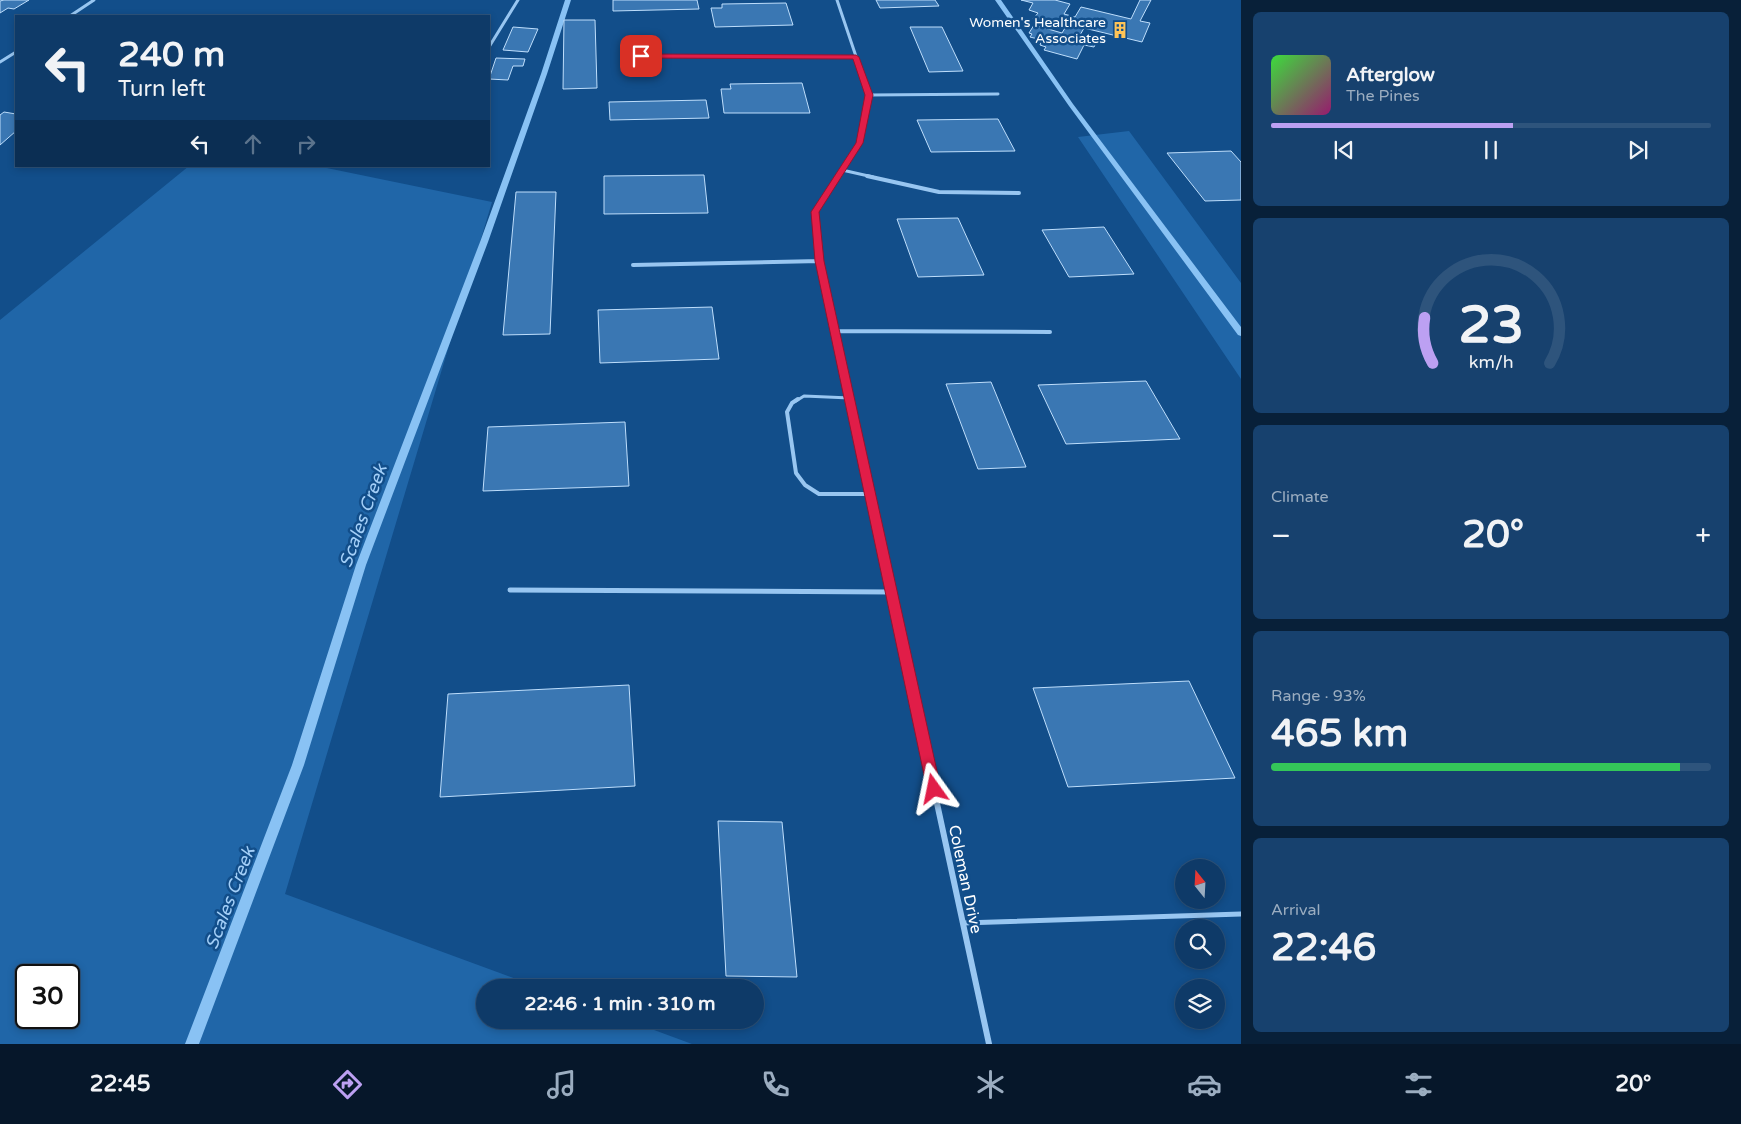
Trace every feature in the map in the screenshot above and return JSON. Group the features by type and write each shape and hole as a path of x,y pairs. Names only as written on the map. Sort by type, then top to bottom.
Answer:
{"street":[{"path":"72,15 94,0"},
{"path":"490,45 518,0"},
{"name":"Coleman Drive","path":"837,0 869,95 860,143 815,212 820,261 989,1044"},
{"path":"0,62 15,53"},
{"path":"622,56 856,57"},
{"path":"869,95 998,94"},
{"path":"842,170 938,192 1020,193"},
{"path":"634,265 820,261"},
{"path":"835,331 1050,332"},
{"path":"510,590 892,592"}],"lane":[{"path":"850,398 804,396 792,403 788,412 796,473 805,485 819,494 870,494"},
{"path":"963,923 1241,914"}],"shaded area":[{"path":"1129,131 1241,283 1241,379 1078,137"},
{"path":"188,167 322,167 492,202 285,894 516,979 476,979 476,1029 651,1029 692,1044 0,1044 0,320"}],"building":[{"path":"29,0 14,9 8,8 0,13 0,1"},
{"path":"613,0 697,0 699,9 613,11"},
{"path":"876,0 935,0 939,6 880,8"},
{"name":"Women's Healthcare Associates","path":"1021,0 1055,0 1070,4 1064,14 1075,17 1081,7 1131,19 1140,0 1151,0 1140,21 1150,23 1142,42 1084,28 1079,37 1097,41 1094,47 1084,45 1077,59 1044,50 1046,47 1040,45 1042,40 1030,37 1032,34 1029,33 1034,25 1062,33 1071,18 1064,17 1059,26 1033,19 1038,13 1029,10 1033,3"},
{"path":"786,3 793,25 715,27 711,8 722,8 722,4"},
{"path":"564,20 595,20 597,88 563,89"},
{"path":"513,27 538,29 528,52 503,50"},
{"path":"910,27 942,27 963,71 929,72"},
{"path":"496,58 525,59 523,66 513,66 508,80 490,79"},
{"path":"802,83 810,113 724,113 721,89 731,89 730,84"},
{"path":"706,100 709,118 610,120 609,102"},
{"path":"4,112 15,114 15,132 0,145 0,115"},
{"path":"998,119 1015,151 931,152 917,120"},
{"path":"1231,151 1241,162 1241,200 1205,201 1167,153"},
{"path":"704,175 708,213 604,214 604,176"},
{"path":"516,192 556,192 550,334 503,335"},
{"path":"958,218 984,275 918,277 897,219"},
{"path":"1104,227 1134,274 1069,277 1042,230"},
{"path":"712,307 719,359 600,363 598,310"},
{"path":"1146,381 1180,439 1066,444 1038,385"},
{"path":"991,382 1026,467 978,469 946,384"},
{"path":"625,422 629,486 483,491 488,427"},
{"path":"1189,681 1235,778 1068,787 1033,688"},
{"path":"629,685 635,786 440,797 448,694"},
{"path":"718,821 782,822 797,977 726,976"}],"waterway":[{"name":"Scales Creek","path":"192,1044 298,765 361,565 484,242 544,74 568,0"},
{"path":"998,0 1071,105 1241,333"}],"place":[{"name":"Women's Healthcare Associates","path":"1120,30"}],"route":[{"path":"641,56 856,57 869,95 860,143 815,212 820,261 934,789"}]}
